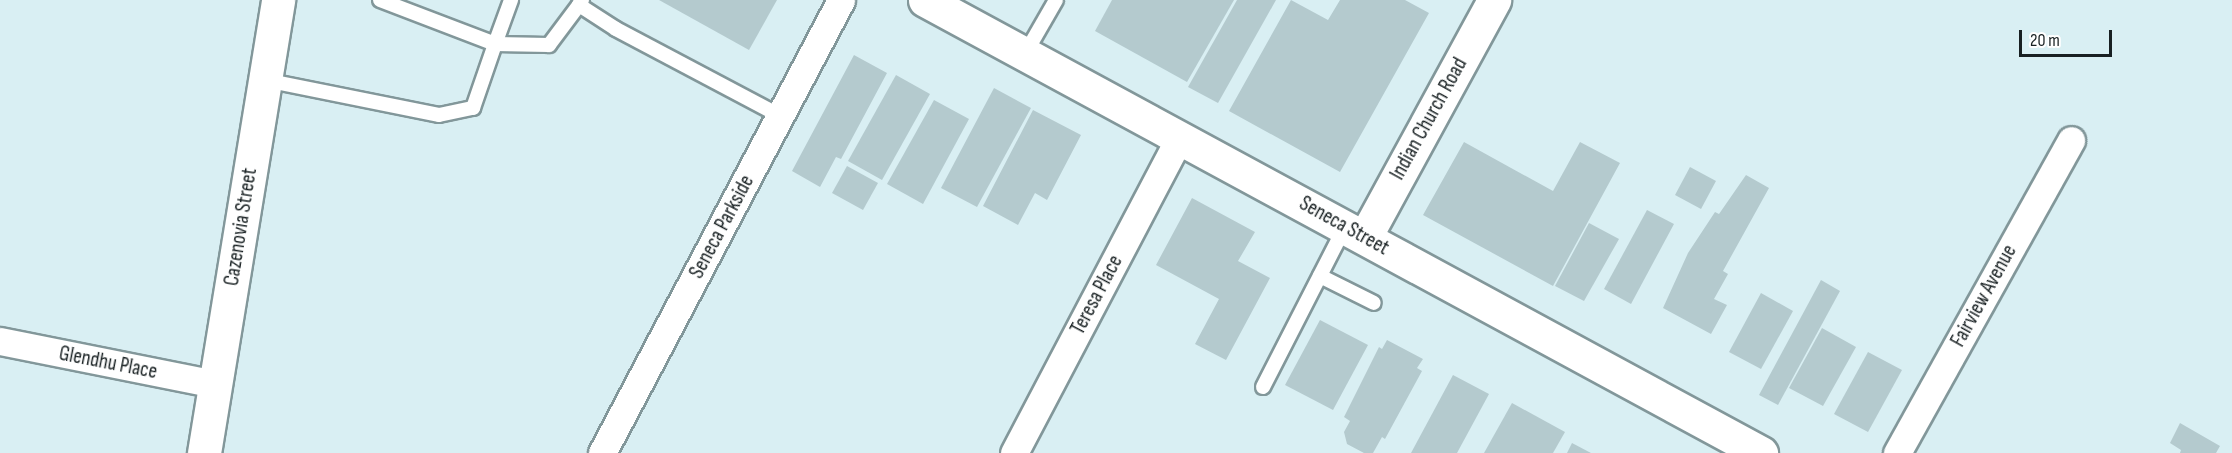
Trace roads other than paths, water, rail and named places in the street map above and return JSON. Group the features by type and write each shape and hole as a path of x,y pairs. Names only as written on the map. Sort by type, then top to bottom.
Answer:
{"main road":[{"name":"Cazenovia Street","path":"204,453 278,0"},
{"name":"Seneca Street","path":"926,0 1761,453"},
{"name":"Indian Church Road","path":"1355,232 1494,0"}],"street":[{"name":"Seneca Parkside","path":"602,453 841,0"},
{"name":"Teresa Place","path":"1014,453 1180,137"},
{"name":"Fairview Avenue","path":"1897,453 2071,140"},
{"name":"Glendhu Place","path":"0,341 216,384"}],"lane":[{"path":"380,0 495,44 549,45 580,3 780,116"},
{"path":"1025,54 1056,0"},
{"path":"265,80 439,115 473,108 510,2"},
{"path":"1263,387 1320,276 1355,232"},
{"path":"1320,276 1374,303"}]}
